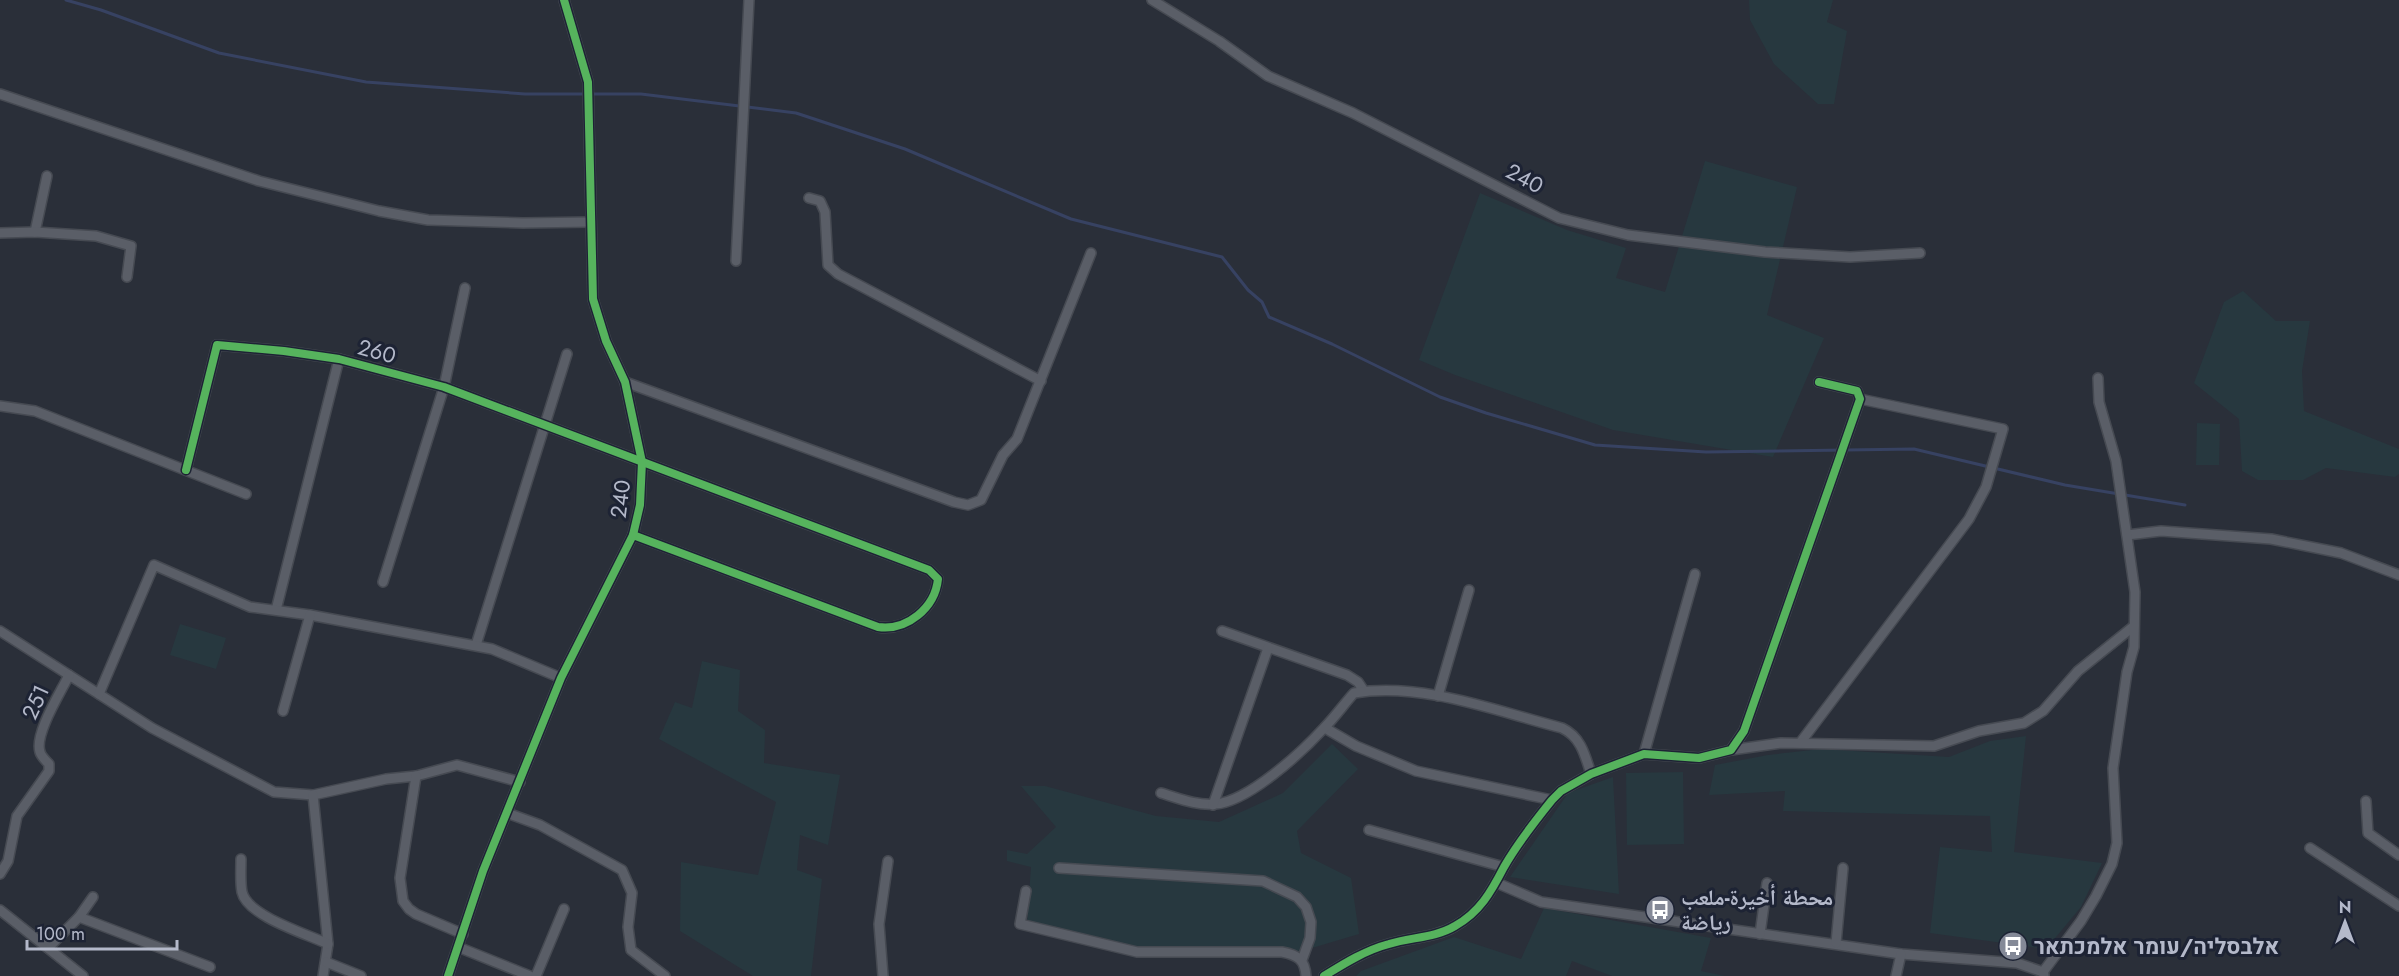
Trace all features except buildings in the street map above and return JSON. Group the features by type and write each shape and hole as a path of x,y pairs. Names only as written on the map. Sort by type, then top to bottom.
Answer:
{"street":[{"name":"240","path":"448,976 483,871 561,678 633,535 640,505 642,462 625,382 606,341 593,299 588,82 564,0"},
{"path":"736,261 749,0"},
{"name":"240","path":"1152,0 1219,41 1268,76 1353,113 1559,218 1628,236 1754,251 1850,257 1920,253"},
{"path":"0,94 259,181 379,211 428,220 523,223 591,222"},
{"path":"34,232 47,176"},
{"path":"809,198 820,201 825,212 828,265 838,274 1041,381"},
{"path":"0,233 34,232 96,236 131,246 127,277"},
{"path":"625,382 954,502 968,505 981,500 1003,455 1017,439 1091,253"},
{"path":"383,582 444,387 465,288"},
{"name":"260","path":"186,470 217,345 339,359 444,387 929,570 938,579 937,587 928,603 912,621 899,627 878,627 633,535"},
{"path":"476,645 567,354"},
{"path":"276,610 339,359"},
{"path":"1497,883 1541,902 1901,954 2017,963 2043,974 2081,921 2112,864 2117,843 2113,768 2127,672 2134,647 2135,592 2116,461 2099,402 2098,378"},
{"path":"1731,750 1744,731 1860,399 1857,391 1819,382"},
{"path":"1800,743 1969,519 1986,487 2003,429 1860,399"},
{"path":"0,406 36,411 246,494"},
{"path":"2127,535 2161,531 2271,539 2341,553 2399,575"},
{"path":"99,694 154,565 250,607 309,615 476,645 492,649 561,678"},
{"path":"1644,754 1695,574"},
{"path":"1438,696 1469,590"},
{"path":"283,711 309,615"},
{"path":"1324,976 1368,951 1406,939 1435,935 1455,927 1474,914 1487,900 1504,867 1552,800 1561,791 1591,774 1644,754 1699,758 1731,750 1781,743 1934,746 1979,732 2024,723 2043,711 2078,671 2134,626"},
{"path":"1222,631 1347,675 1358,682 1364,691"},
{"path":"0,632 152,728 274,792 314,795 387,779 416,776 457,765 520,782"},
{"path":"1214,805 1268,648"},
{"name":"251","path":"0,874 8,861 17,816 49,771 49,764 40,754 39,744 42,732 69,675"},
{"path":"1161,793 1214,805 1233,801 1253,790 1325,728 1354,693 1379,689 1420,691 1562,728 1573,733 1583,749 1591,774"},
{"path":"1325,728 1356,746 1416,771 1552,800"},
{"path":"416,776 400,878 403,901 416,914 463,934"},
{"path":"314,795 328,944 323,976"},
{"path":"2366,801 2368,833 2399,855"},
{"path":"507,813 540,825 622,870 632,894 628,927 631,950 665,976"},
{"path":"1369,830 1504,867"},
{"path":"2310,848 2399,906"},
{"path":"241,859 242,894 249,906 268,918 328,944"},
{"path":"883,976 879,924 888,861"},
{"path":"1059,868 1263,881 1298,897 1306,907 1311,922 1310,938 1302,960 1306,976"},
{"path":"1836,943 1843,868"},
{"path":"1760,934 1767,883"},
{"path":"1026,891 1020,924 1137,952 1282,952 1295,955 1302,960"},
{"path":"48,948 79,917 93,897"},
{"path":"536,976 564,909"},
{"path":"0,910 83,976"},
{"path":"79,917 210,967"},
{"path":"458,947 530,976"},
{"path":"1896,976 1901,954"},
{"path":"326,962 361,976"}],"shaded area":[{"path":"1749,0 1833,0 1827,22 1847,31 1834,104 1818,104 1774,64 1750,20"},
{"path":"1705,161 1797,187 1767,315 1824,338 1773,457 1613,430 1455,375 1419,360 1480,193 1567,230 1626,248 1616,278 1665,292"},
{"path":"2243,291 2276,321 2310,321 2302,371 2304,411 2399,449 2399,474 2395,477 2326,468 2303,480 2258,480 2242,471 2239,419 2194,383 2224,302"},
{"path":"2197,423 2220,424 2219,465 2196,465"},
{"path":"180,624 226,638 216,669 170,655"},
{"path":"702,661 740,670 738,711 765,730 764,763 840,775 828,845 800,835 797,870 822,879 811,976 753,976 680,931 681,862 758,875 776,802 659,739 675,702 692,708"},
{"path":"2026,736 2014,852 2102,863 2081,907 2046,949 1930,933 1940,847 1992,852 1990,816 1783,811 1785,791 1709,795 1715,765 1768,755 1821,749 1949,757 1990,741"},
{"path":"1332,744 1358,769 1297,831 1301,853 1351,878 1359,934 1302,951 1127,950 1027,924 1031,867 1007,861 1007,850 1027,854 1056,827 1021,786 1045,786 1156,816 1219,822 1283,793"},
{"path":"1683,772 1684,844 1627,845 1626,773"},
{"path":"1613,777 1619,894 1510,877 1568,793"},
{"path":"1544,908 1711,938 1701,971 1725,976 1612,976 1572,961 1566,976 1356,976 1361,971 1454,937 1521,959"}],"waterway":[{"path":"66,0 101,10 219,53 366,82 525,94 641,94 796,113 905,149 1071,219 1222,257 1248,290 1262,302 1269,317 1332,344 1440,397 1595,445 1706,452 1914,449 2065,485 2185,505"}],"cycle path":[{"path":"448,976 483,871 561,678 633,535 640,505 642,462 625,382 606,341 593,299 588,82 564,0"},
{"path":"186,470 217,345 284,351 339,359 444,387 929,570 938,579 936,590 918,615 899,625 878,627 633,535"},
{"path":"1324,976 1372,950 1439,933 1464,920 1484,901 1515,850 1552,800 1561,791 1591,774 1644,754 1699,758 1731,750 1744,731 1860,399 1857,391 1819,382"}],"place":[{"name":"محطة أخيرة-ملعب رياضة","path":"1660,910"},
{"name":"אלבסליה/עומר אלמכתאר","path":"2013,946"}]}
